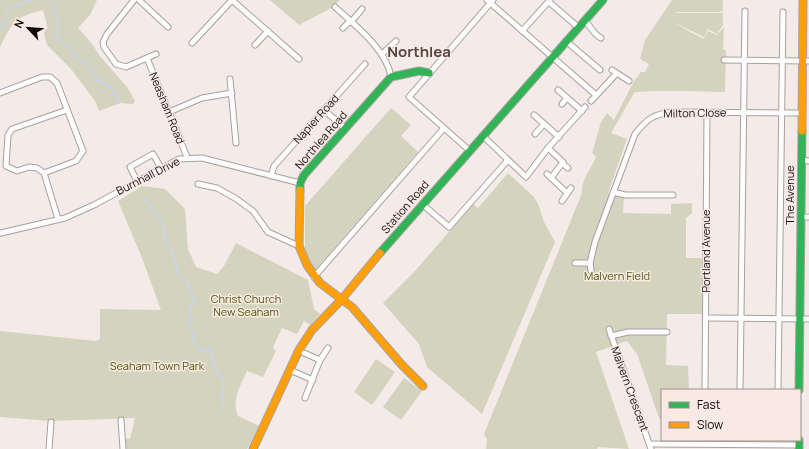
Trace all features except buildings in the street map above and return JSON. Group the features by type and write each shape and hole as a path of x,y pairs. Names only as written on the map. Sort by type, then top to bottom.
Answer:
{"street":[{"name":"Neasham Road","path":"134,0 107,34 103,42 104,47 120,66 126,67 156,54"},
{"path":"139,0 168,27"},
{"path":"192,42 232,0 299,59"},
{"name":"Station Road","path":"253,449 290,370 312,330 342,299 422,204 603,0"},
{"name":"The Avenue","path":"799,389 801,113 806,61 803,0"},
{"path":"470,151 408,97 490,1 522,31 596,95"},
{"path":"522,31 550,1 578,27"},
{"path":"335,7 382,54 392,77 403,73 430,73"},
{"path":"342,28 362,10"},
{"path":"740,389 746,11"},
{"path":"778,389 783,12"},
{"path":"584,20 591,26 596,35 600,38"},
{"path":"255,45 268,31"},
{"path":"382,54 396,41"},
{"path":"566,41 600,70"},
{"name":"Neasham Road","path":"147,58 187,158"},
{"path":"724,60 806,61"},
{"name":"Napier Road","path":"271,176 274,166 365,64"},
{"path":"591,101 614,72 629,81"},
{"path":"0,92 42,77 50,78 57,83 82,151 76,161 44,173"},
{"name":"Northlea Road","path":"392,77 304,175 300,183 299,246 307,265 320,284 352,307 402,365 423,386"},
{"path":"230,79 236,143"},
{"path":"483,136 526,177 548,148 584,109 558,90"},
{"path":"169,112 202,98 232,93"},
{"path":"562,104 567,98"},
{"path":"58,219 44,173 37,168 29,167 16,171 6,166 8,136 12,129 67,110"},
{"path":"324,110 346,129"},
{"name":"Milton Close","path":"613,192 635,134 646,121 658,114 707,112 801,113"},
{"name":"Portland Avenue","path":"705,389 707,112"},
{"path":"534,115 559,136"},
{"path":"535,134 544,124"},
{"path":"314,277 444,128"},
{"path":"548,148 562,160 563,164 568,168"},
{"path":"137,181 130,167 153,154 161,168"},
{"name":"Burnhall Drive","path":"1,233 58,219 94,206 179,159 202,158 300,183"},
{"path":"422,204 449,227 508,160"},
{"path":"801,160 809,161"},
{"path":"551,178 563,164"},
{"path":"547,174 566,192"},
{"path":"198,184 217,188 235,198 253,211 268,232 299,246"},
{"path":"562,201 566,192 571,188"},
{"path":"591,271 590,263 595,242 613,192 625,195 673,195"},
{"path":"801,217 809,217"},
{"path":"575,263 590,263"},
{"path":"706,318 778,317 809,319"},
{"name":"Malvern Crescent","path":"609,329 650,447"},
{"path":"611,336 628,332 667,332"},
{"path":"305,398 320,360 328,348"},
{"path":"304,353 320,360"},
{"path":"290,370 313,380"},
{"path":"121,420 123,449"},
{"path":"49,449 51,422"},
{"path":"650,447 704,442 777,442 799,445"}],"green space":[{"path":"0,0 97,0 90,15 78,28 127,87 135,101 133,104 121,103 99,111 95,101 71,69 47,45 44,34 47,25 43,10 19,18 8,31 0,47"},
{"path":"270,0 340,0 333,7 299,25"},
{"name":"Malvern Field","path":"672,0 723,0 723,10 720,12 677,12 674,17 677,13 723,13 723,25 717,34 708,29 704,37 671,21 703,39 708,31 717,35 724,27 723,50 726,50 725,92 663,91 634,93 611,133 627,139 608,193 624,197 623,213 671,214 671,204 692,203 692,213 686,218 686,258 703,258 702,314 667,314 666,365 688,366 689,389 661,389 661,420 637,354 627,341 596,352 629,449 598,447 597,449 486,449 487,439 484,434 582,193 585,178 596,156 592,153 601,122 607,113 614,120 634,81 641,72 645,72 649,64 640,59 645,40"},
{"path":"391,108 411,125 401,136 418,152 316,269 312,268 305,250 305,206"},
{"path":"508,173 534,197 539,206 544,222 555,242 482,414 427,367 419,344 383,303 415,271 473,204 478,208"},
{"name":"Seaham Town Park","path":"142,186 165,189 185,209 188,249 196,267 217,274 224,266 236,243 308,280 314,309 320,314 310,325 304,321 297,334 282,328 273,347 276,351 263,377 247,371 236,398 236,410 238,416 259,426 247,449 124,449 125,438 130,439 135,418 52,421 0,417 0,331 96,341 100,339 100,309 161,310 142,258 118,201"},
{"path":"376,359 395,372 372,405 354,392"},
{"path":"404,378 422,391 401,420 383,407"}],"waterway":[{"path":"0,28 6,20 7,10 11,7 31,0"},
{"path":"52,2 59,21 57,37 70,48 77,58 84,61 94,72 97,80 108,85 118,97 116,104"},
{"path":"143,199 151,204 152,211 157,213 164,230 166,242 174,257 178,273 186,280 196,303 191,305 189,325 194,334 192,339 200,351 210,349 214,366 224,382 222,398 224,408"}],"traffic: fast":[{"path":"380,253 603,0"},
{"path":"300,190 300,183 304,175 391,77 419,71 429,73"},
{"path":"799,389 802,131"},
{"path":"799,441 799,449"}],"traffic: slow":[{"path":"802,131 803,0"},
{"path":"300,190 299,246 307,265 320,283 352,307 402,365 423,386"},
{"path":"253,449 299,350 312,330 342,299 380,253"}],"district":[{"name":"Northlea","path":"419,52"}],"park label":[{"name":"Christ Church New Seaham","path":"246,305"}]}
